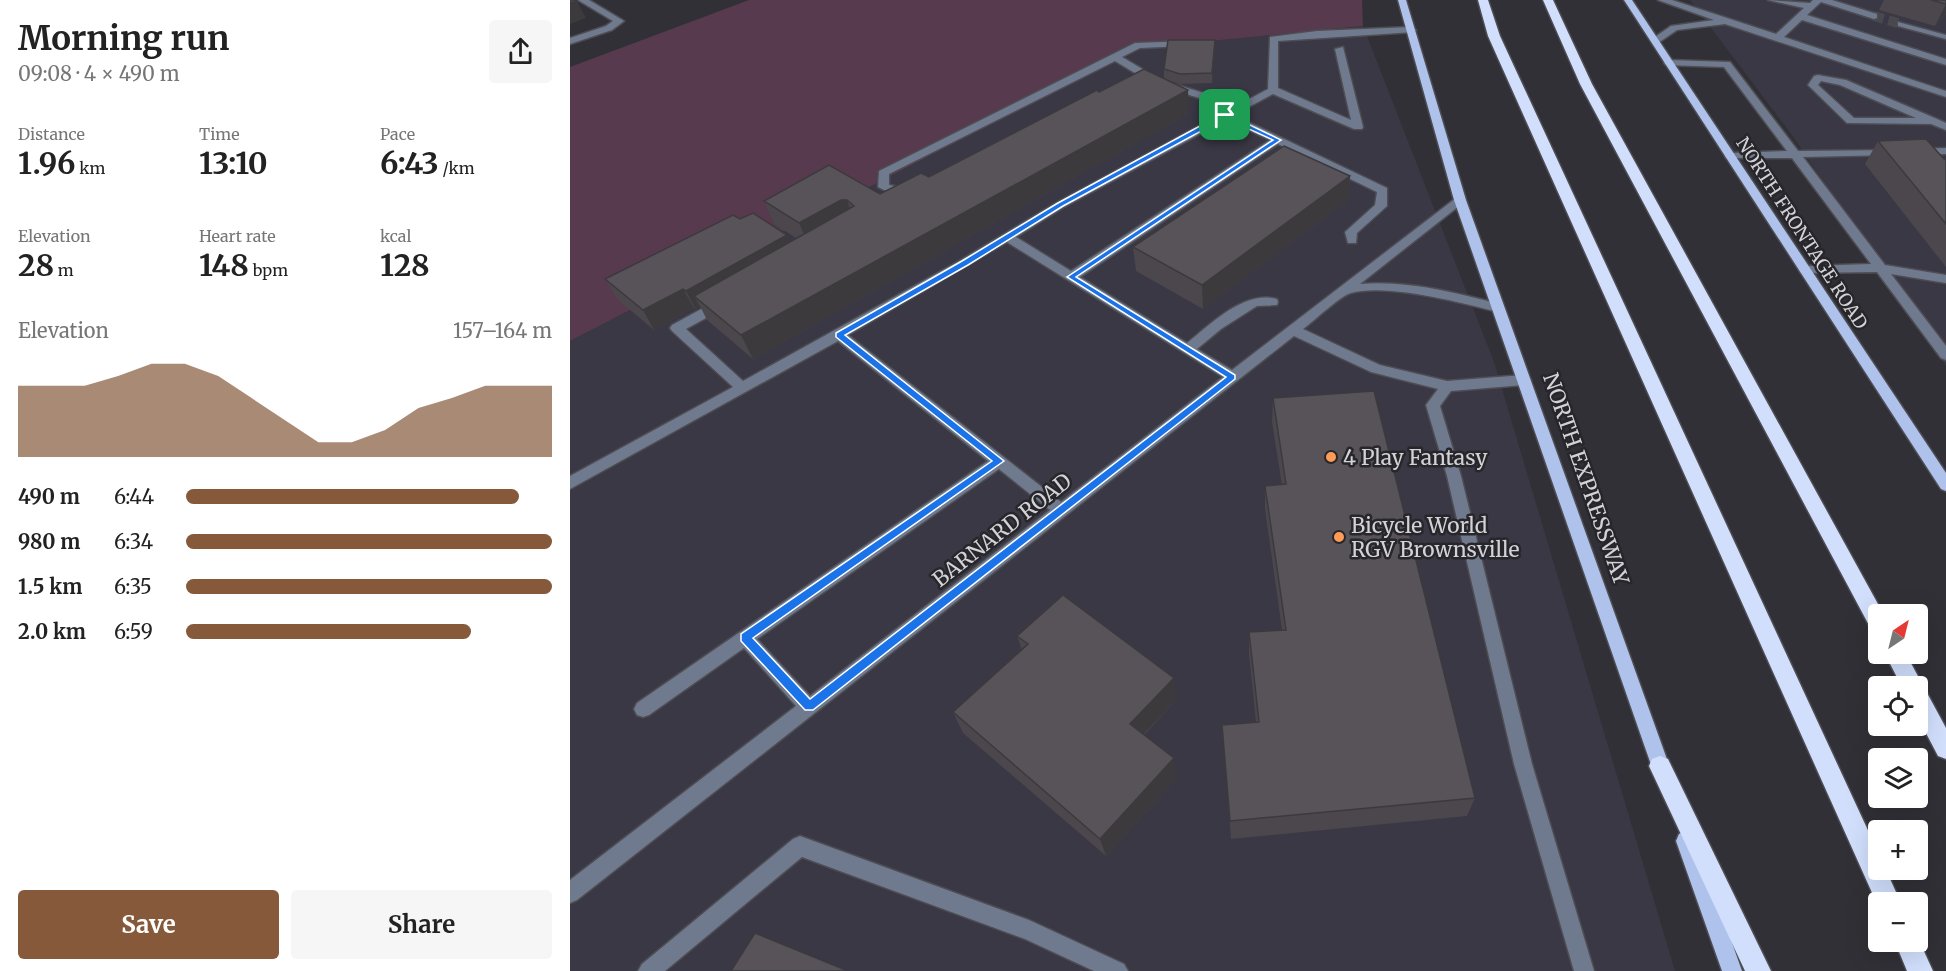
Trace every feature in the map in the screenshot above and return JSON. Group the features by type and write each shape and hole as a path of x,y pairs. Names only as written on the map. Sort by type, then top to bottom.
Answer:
{"highway":[{"path":"1483,0 1494,36 1884,892"},
{"path":"1548,0 1586,84 1868,605"},
{"path":"1928,715 1946,749"},
{"path":"1660,766 1758,971"},
{"path":"1911,952 1920,971"}],"main road":[{"name":"NORTH EXPRESSWAY","path":"1402,0 1460,200 1732,971"},
{"name":"NORTH FRONTAGE ROAD","path":"1628,0 1946,485"}],"street":[{"path":"570,41 609,28 619,21 583,0"},
{"path":"1663,0 1946,94"},
{"path":"1772,0 1817,2 1874,16"},
{"path":"1777,38 1817,2"},
{"path":"1800,16 1937,44"},
{"path":"1654,41 1674,27 1727,21"},
{"path":"1901,24 1937,44 1946,62"},
{"path":"1273,90 1273,39 1411,30"},
{"path":"924,188 914,193 884,187 883,173 1138,45 1194,42"},
{"path":"1273,90 1358,127 1340,49"},
{"path":"1114,56 1157,82 1240,107"},
{"path":"1670,63 1727,64 1946,355"},
{"path":"1127,80 1141,72"},
{"path":"1933,122 1851,121 1813,85 1818,78 1842,82 1946,127"},
{"path":"570,483 839,335 1060,205 1273,90"},
{"path":"1225,115 1383,190 1381,206 1351,232 1352,240"},
{"path":"1071,277 1278,140"},
{"path":"1730,156 1946,151"},
{"name":"BARNARD ROAD","path":"570,893 1460,200"},
{"path":"1007,237 1232,377"},
{"path":"1805,270 1880,268 1946,279"},
{"path":"1346,288 1392,286 1427,291 1498,308"},
{"path":"728,299 677,328 742,388"},
{"path":"1188,349 1216,326 1254,302 1272,302"},
{"path":"1293,330 1376,369 1447,386 1524,380"},
{"path":"839,335 1061,510"},
{"path":"1447,386 1433,405 1454,476 1523,765 1584,971"},
{"path":"643,709 999,461"},
{"path":"745,638 809,706"},
{"path":"650,971 800,846 1029,930 1117,971"}],"shaded area":[{"path":"749,0 1362,0 1363,26 1139,48 570,341 570,67"},
{"path":"1690,0 1946,0 1946,366 1795,139"},
{"path":"1363,26 1494,362 1675,971 570,971 570,341 1139,48"}],"building":[{"path":"1931,0 1946,0 1946,4"},
{"path":"1168,40 1215,40 1212,73 1180,74 1164,69"},
{"path":"1144,69 1188,90 741,335 694,296 854,206 847,200 841,200 799,223 764,201 829,165 880,194 921,173 929,177 1097,90 1099,92"},
{"path":"1926,139 1946,159 1946,224 1878,141"},
{"path":"1284,146 1350,176 1202,285 1133,247"},
{"path":"753,213 787,235 686,291 683,289 643,310 605,279 733,215 740,219"},
{"path":"1374,391 1475,798 1230,821 1222,725 1259,722 1249,632 1286,630 1265,486 1286,484 1273,398"},
{"path":"1063,595 1174,678 1130,724 1174,758 1100,839 953,712 1028,644 1017,636"},
{"path":"755,933 848,971 731,971"}],"tunnel":[{"path":"1874,16 1901,24"}],"place":[{"name":"4 Play Fantasy","path":"1331,457"},
{"name":"Bicycle World RGV Brownsville","path":"1339,537"}],"route":[{"path":"1225,115 1278,140 1071,277 1232,377 809,706 745,638 999,461 839,335 965,263 1060,205 1225,115"}]}
